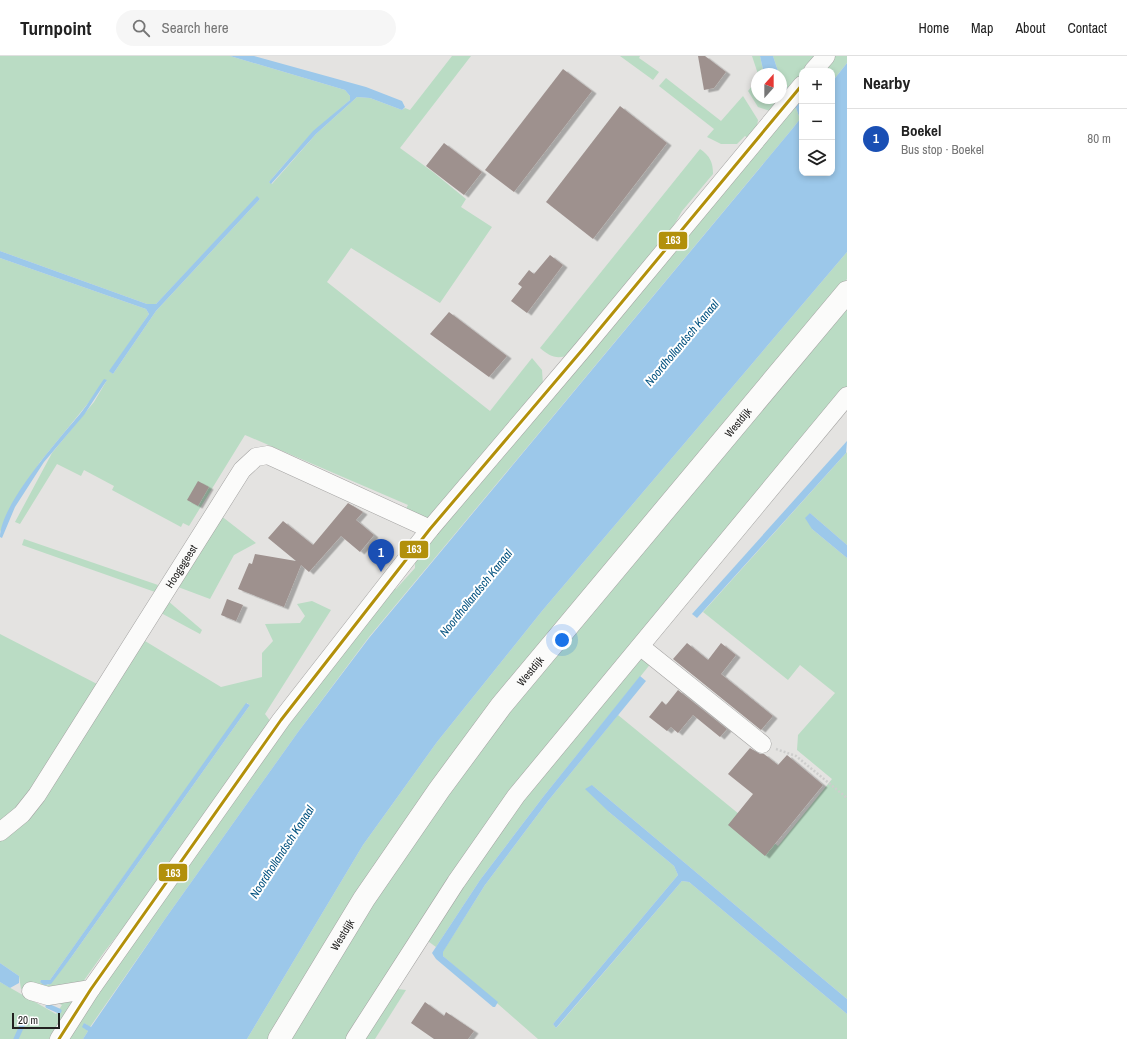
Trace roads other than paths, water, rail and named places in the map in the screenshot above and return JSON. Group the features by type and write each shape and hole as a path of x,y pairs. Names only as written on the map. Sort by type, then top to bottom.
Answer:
{"main road":[{"name":"Westdijk","path":"279,1039 381,874 501,706 847,292"}],"street":[{"path":"816,68 826,56"},
{"path":"59,1039 91,989 281,720 430,529 583,349 799,88"},
{"path":"355,1039 456,882 516,796 641,647 847,396"},
{"name":"Hoogegeest","path":"0,832 22,814 37,795 242,470 256,457 268,455 430,529"},
{"path":"641,647 762,744"},
{"path":"31,991 48,996 91,989"}],"water":[{"path":"230,56 254,56 366,87 402,101 405,107 402,110 370,98 357,97 316,134 271,184 269,182 313,131 350,100 350,96 345,90"},
{"path":"760,56 773,56 777,68 763,68"},
{"name":"Noordhollandsch Kanaal","path":"847,63 847,252 542,611 437,742 363,845 247,1039 83,1039 88,1031 82,1027 84,1023 91,1027 165,919 298,732 369,638 799,120 799,176 835,176 835,78"},
{"path":"787,87 799,98 799,116 796,108 787,101"},
{"path":"257,196 260,199 156,311 113,374 109,371 149,314 146,309 0,258 0,251 147,304 156,304"},
{"path":"104,379 107,380 84,415 44,462 15,507 2,538 0,537 3,524 20,491 45,455 83,410"},
{"path":"847,441 846,453 697,618 692,614"},
{"path":"810,513 847,545 847,558 812,529 805,518"},
{"path":"640,676 646,681 548,801 485,885 443,952 443,956 498,1002 495,1007 493,1007 436,959 432,953 480,880 543,797"},
{"path":"246,703 250,705 70,959 51,984 44,985 40,982 41,980 50,980"},
{"path":"592,785 847,999 847,1014 689,882 682,881 556,1028 553,1024 678,875 674,866 609,812 585,789"},
{"path":"0,963 19,976 19,983 10,988 0,982"}],"waterway":[{"path":"48,1006 59,1011"},
{"path":"16,1039 25,1019"}],"place":[{"name":"Boekel","path":"381,572"}]}
